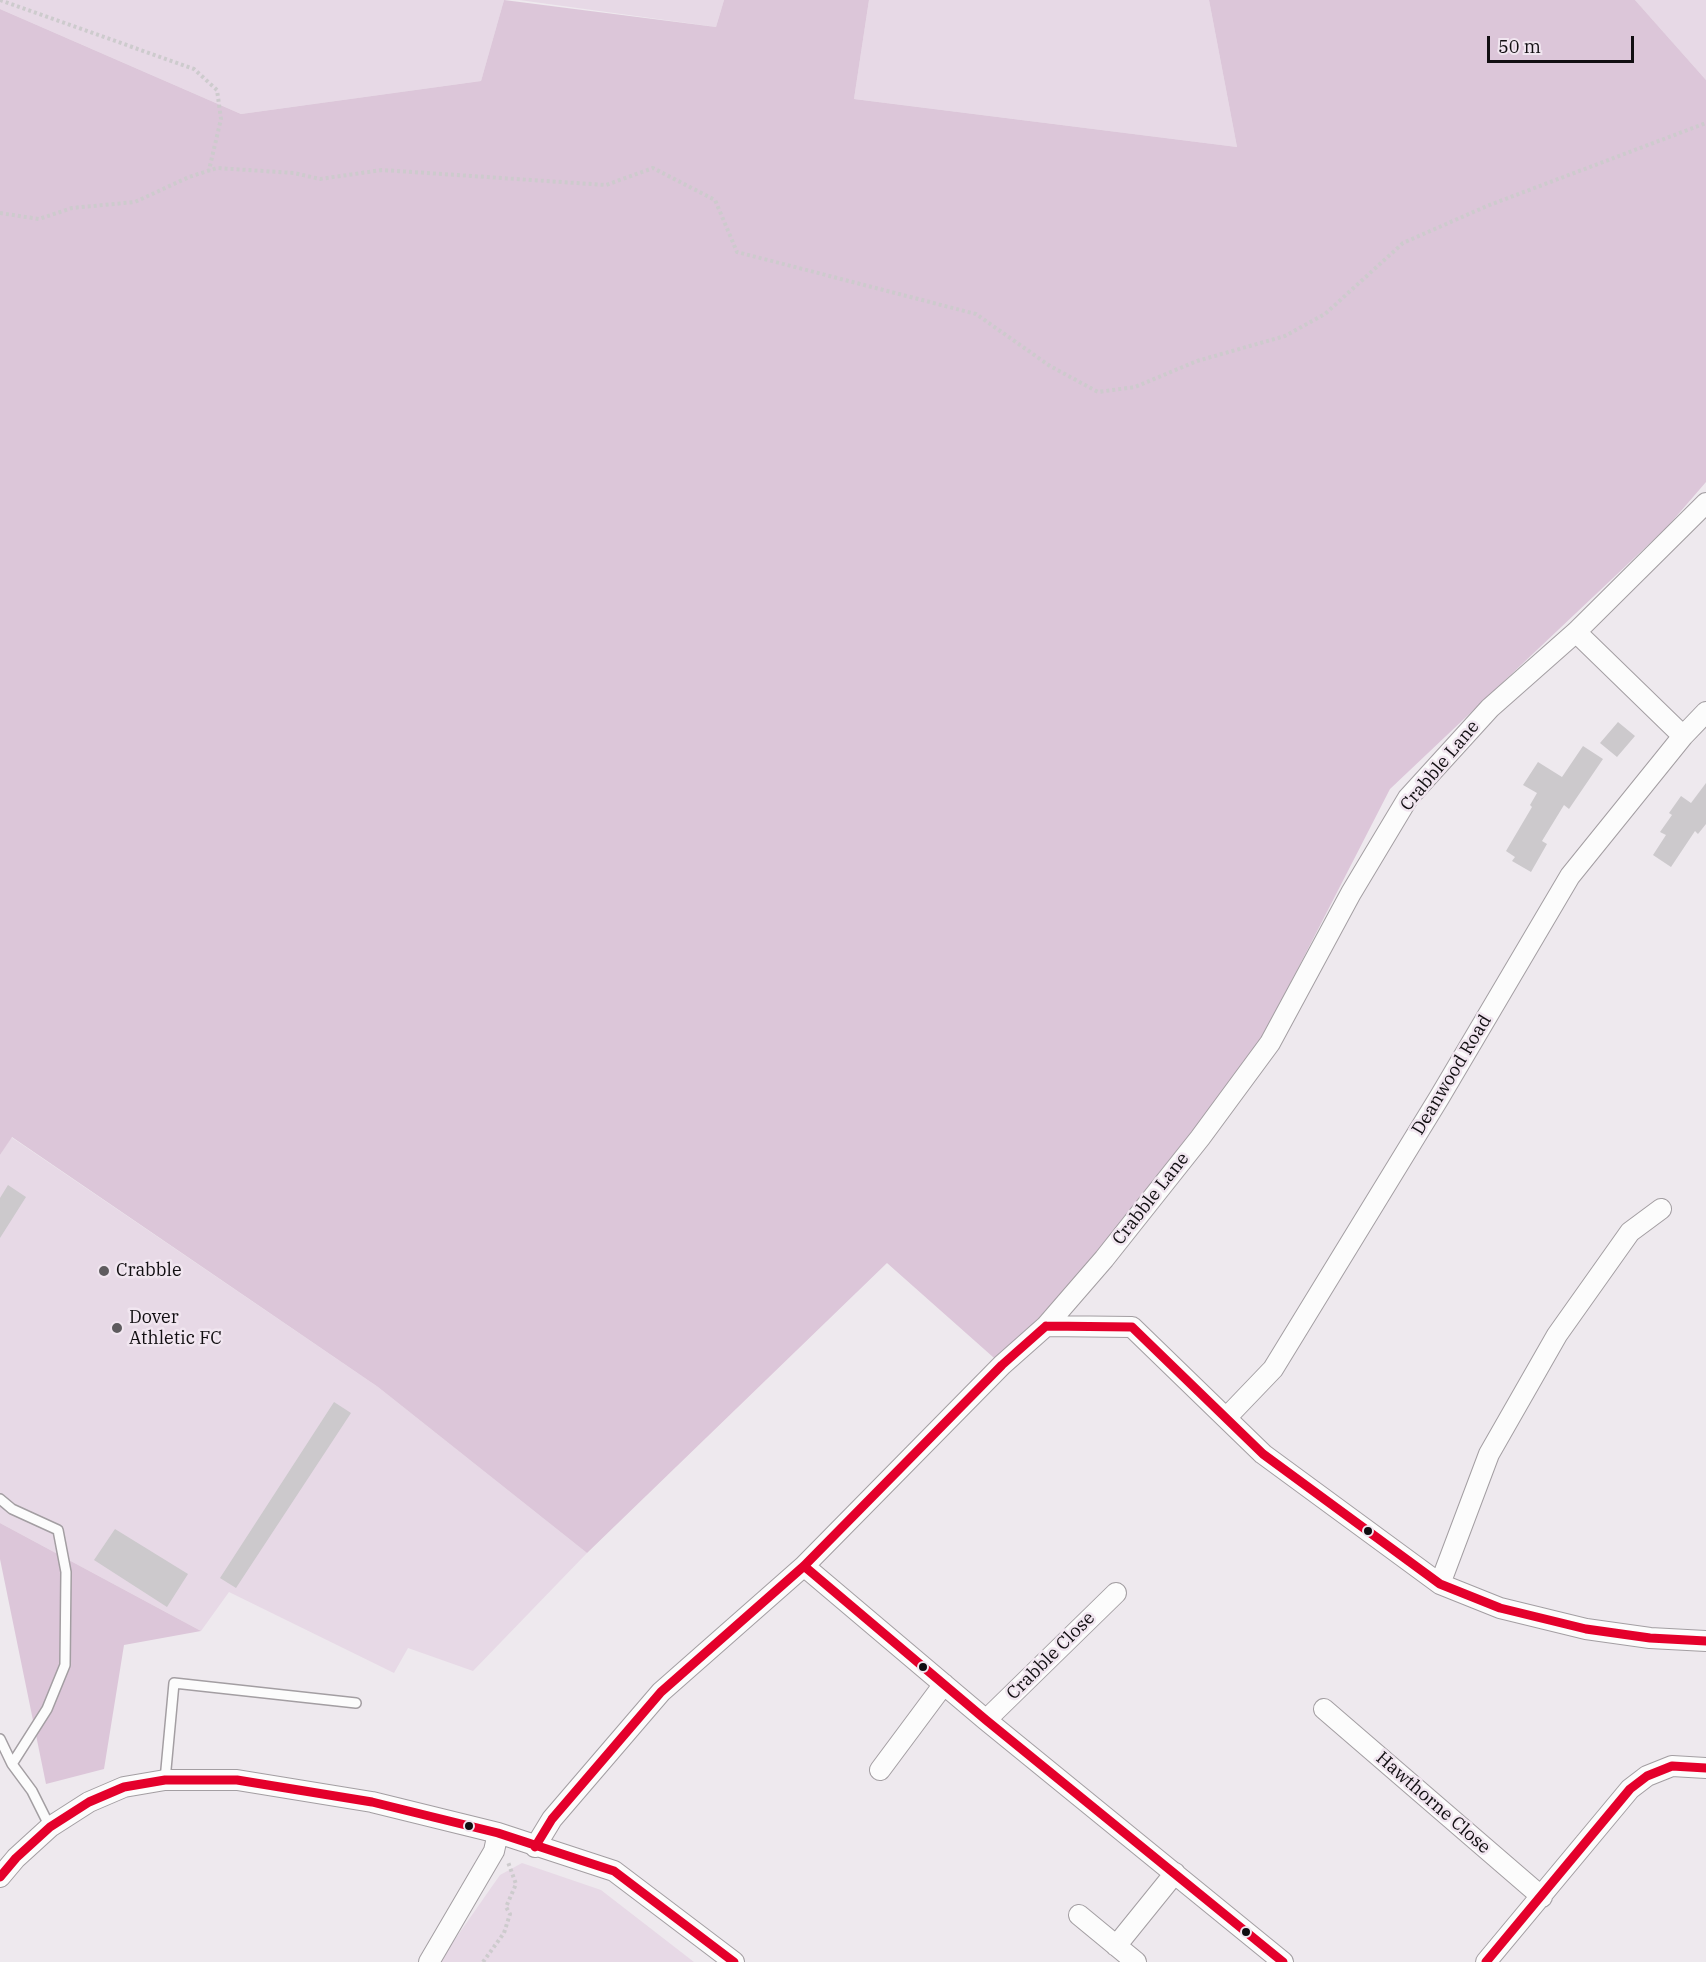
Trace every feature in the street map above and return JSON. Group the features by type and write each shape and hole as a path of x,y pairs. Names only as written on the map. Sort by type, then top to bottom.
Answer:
{"street":[{"name":"Crabble Lane","path":"535,1847 552,1818 661,1692 804,1566 1002,1365 1046,1326 1104,1259 1270,1043 1351,893 1408,798 1490,708 1576,632 1706,503"},
{"path":"1576,632 1683,736"},
{"name":"Deanwood Road","path":"1226,1418 1272,1369 1439,1098 1570,876 1683,736 1706,712"},
{"path":"1440,1584 1489,1454 1557,1335 1630,1232 1661,1209"},
{"path":"1046,1326 1131,1327 1263,1454 1440,1584 1500,1608 1586,1629 1650,1638 1706,1641"},
{"path":"804,1566 987,1720 1283,1962"},
{"name":"Crabble Close","path":"987,1720 1116,1593"},
{"path":"880,1770 944,1684"},
{"name":"Hawthorne Close","path":"1324,1709 1542,1897"},
{"path":"1487,1962 1630,1789 1647,1776 1672,1766 1706,1768"},
{"path":"0,1877 16,1858 50,1827 89,1802 124,1787 165,1780 237,1780 372,1802 498,1833 614,1871 734,1962"},
{"path":"429,1962 494,1851 498,1833"},
{"path":"1116,1946 1175,1873"},
{"path":"1078,1915 1136,1962"}],"lane":[{"path":"0,1499 12,1509 58,1530 66,1572 65,1665 47,1709 12,1764"},
{"path":"165,1780 174,1683 356,1703"},
{"path":"0,1738 12,1764 32,1791 50,1827"}],"path":[{"path":"0,0 194,69 217,90 221,119 209,170"},
{"path":"0,213 39,219 72,208 135,202 217,168 294,173 320,179 382,170 606,185 653,168 715,200 737,252 976,314 1050,366 1098,392 1135,387 1197,361 1285,336 1325,314 1403,243 1487,206 1706,123"},
{"path":"483,1962 504,1933 510,1914 506,1907 516,1884 498,1833"}],"shaded area":[{"path":"0,0 504,0 481,81 241,114 0,9"},
{"path":"504,0 716,27 724,0 869,0 854,99 1237,147 1209,0 1635,0 1706,80 1706,482 1668,526 1390,789 1253,1056 1046,1326 1002,1365 887,1263 587,1553 378,1387 12,1137 0,1155 0,9 241,114 481,81"},
{"path":"519,0 724,0 716,27"},
{"path":"869,0 1209,0 1237,147 854,99"},
{"path":"1635,0 1706,0 1706,80"},
{"name":"Crabble","path":"11,1137 378,1387 587,1553 473,1671 408,1648 394,1673 229,1592 201,1631 0,1523 0,1155"},
{"path":"0,1523 201,1631 124,1645 104,1769 46,1784 0,1559"},
{"path":"522,1863 601,1890 694,1962 439,1962 500,1875"}],"building":[{"path":"1618,722 1635,736 1617,757 1600,743"},
{"path":"1583,746 1603,759 1569,809 1564,805 1542,841 1547,844 1531,872 1512,861 1515,857 1506,851 1532,807 1530,805 1537,793 1523,785 1538,762 1562,777"},
{"path":"1706,783 1706,824 1698,834 1695,831 1671,867 1653,855 1666,835 1660,832 1681,796 1691,803"},
{"path":"8,1185 26,1197 0,1238 0,1198"},
{"path":"334,1402 351,1413 236,1588 220,1578"},
{"path":"115,1529 188,1574 167,1607 94,1560"}],"transit line":[{"path":"1046,1326 1132,1327 1263,1454 1440,1584 1500,1608 1586,1629 1650,1638 1706,1641"},
{"path":"535,1847 552,1819 661,1692 804,1566 1002,1365 1046,1326"},
{"path":"804,1566 986,1720 1283,1962"},
{"path":"1486,1962 1630,1789 1647,1776 1672,1766 1706,1768"},
{"path":"0,1877 16,1858 50,1827 89,1802 124,1787 165,1780 237,1780 372,1802 498,1833 614,1871 734,1962"}],"place":[{"name":"Crabble","path":"104,1271"},
{"name":"Dover Athletic FC","path":"117,1328"}]}
